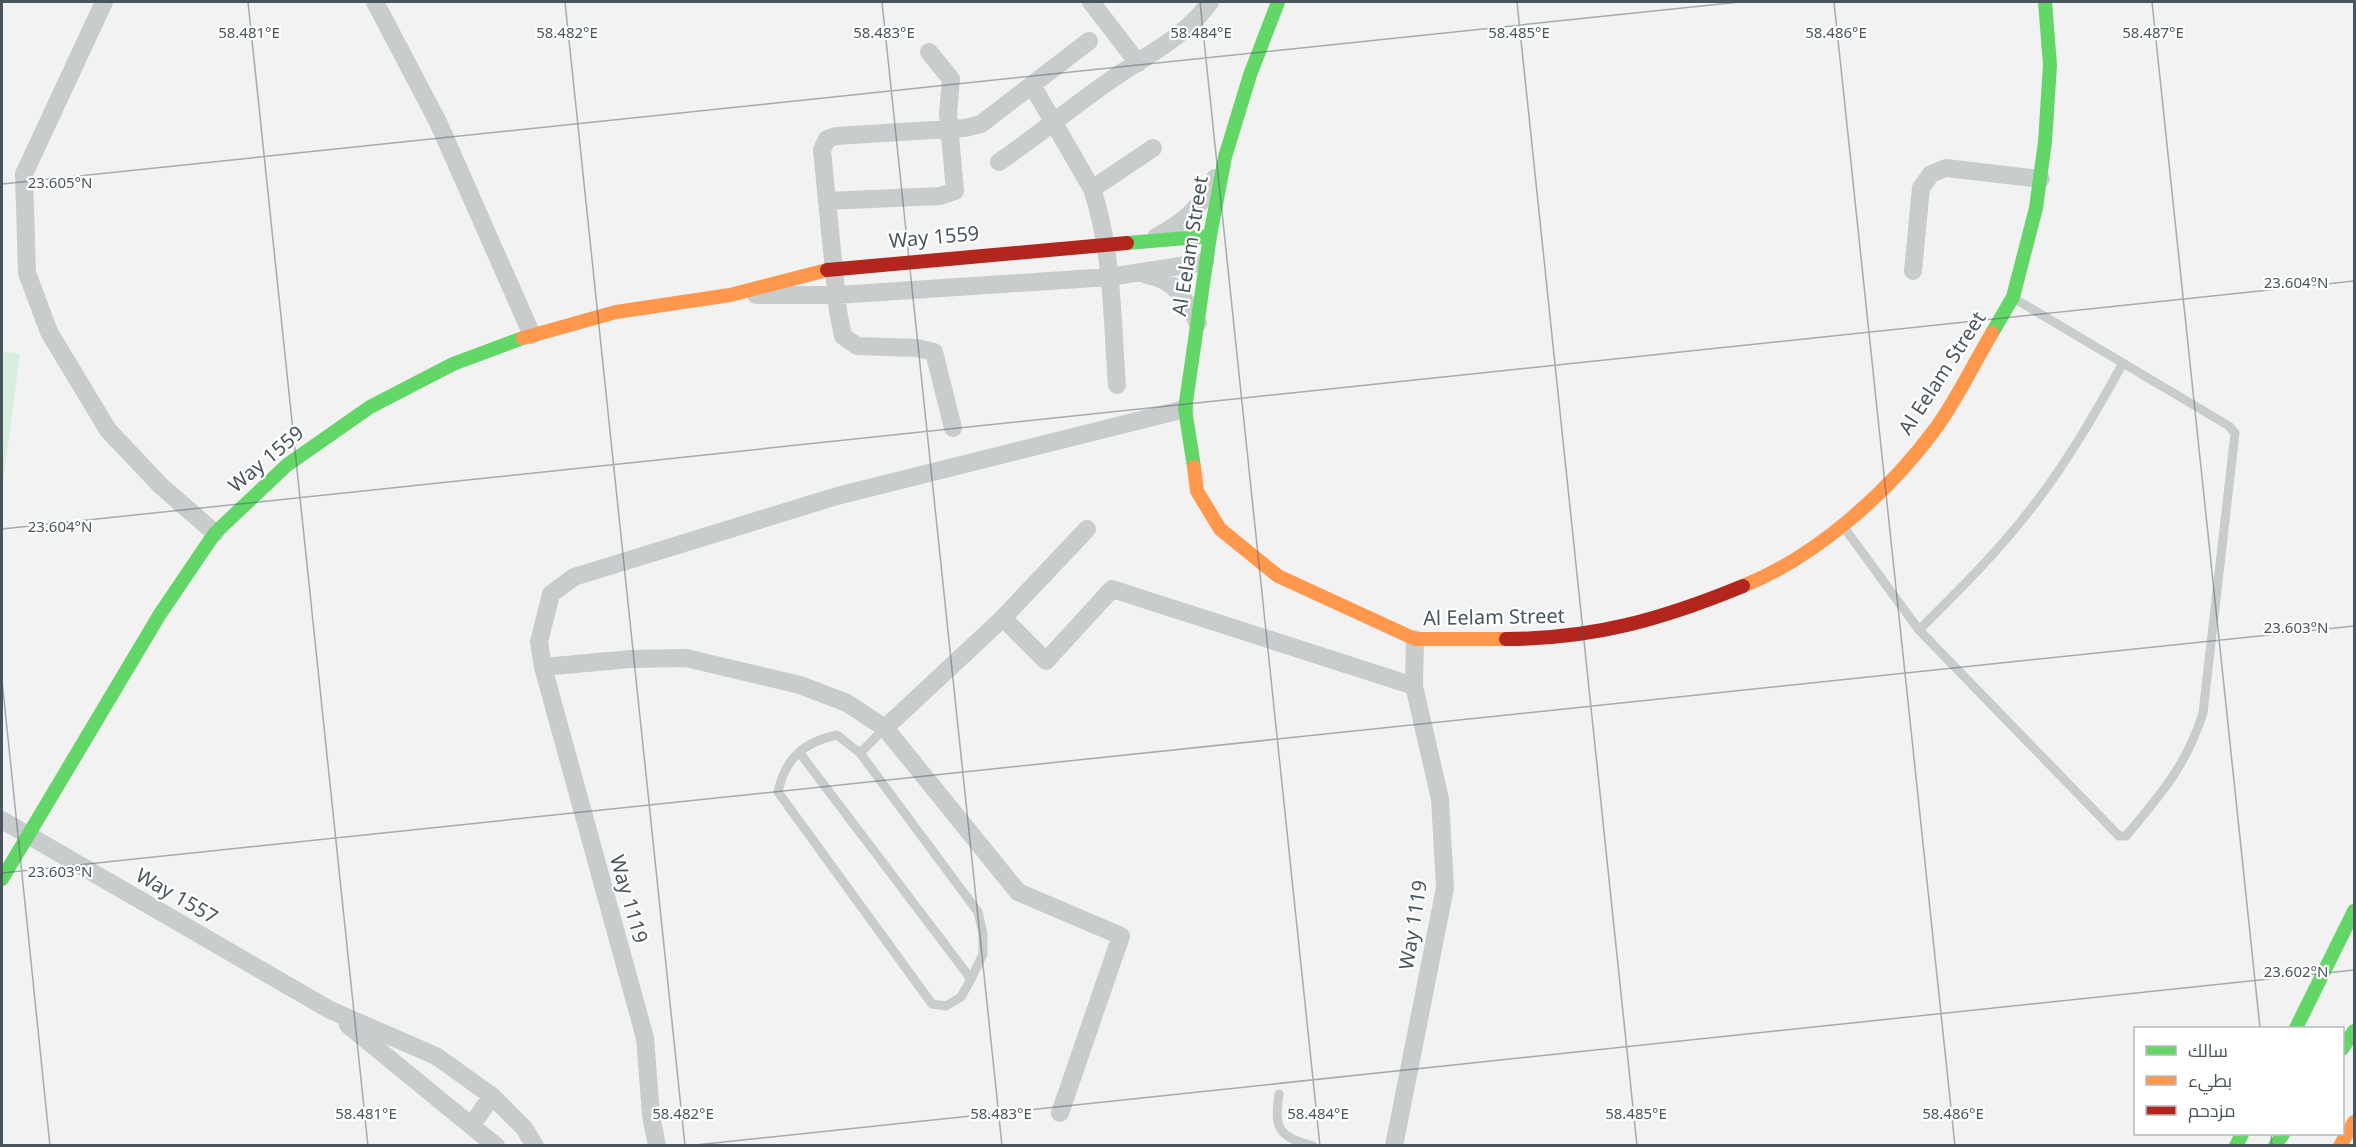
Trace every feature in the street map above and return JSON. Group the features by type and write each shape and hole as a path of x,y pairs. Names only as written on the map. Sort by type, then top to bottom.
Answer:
{"main road":[{"name":"Al Eelam Street","path":"1278,2 1250,75 1225,157 1205,262 1185,409 1197,491 1220,529 1278,576 1415,639 1544,639 1610,630 1670,615 1751,583 1810,549 1842,526 1888,483 1936,428 2013,297 2041,179 2050,65 2045,2"},
{"name":"Way 1559","path":"2,879 160,614 215,533 287,465 370,407 453,364 532,335 616,312 730,295 834,268 1210,236"},
{"path":"2297,1027 2355,911"},
{"path":"2344,1048 2355,1031"},
{"path":"2340,1146 2355,1122"}],"street":[{"path":"104,2 24,174 27,273 49,333 108,430 161,486 215,533"},
{"path":"375,2 438,122 532,335"},
{"path":"1091,2 1138,63"},
{"path":"999,162 1188,27 1204,3"},
{"path":"953,428 934,352 917,348 857,346 843,336 822,150 827,139 836,136 949,129 981,124 1089,41"},
{"path":"827,201 940,196 954,191 949,129 951,79 928,52"},
{"path":"1032,85 1092,189 1098,207 1109,277 1117,385"},
{"path":"1092,189 1153,148"},
{"name":"Way 1559","path":"1144,242 1181,223 1199,207 1225,157"},
{"path":"1914,271 1921,188 1931,174 1946,168 2041,179"},
{"name":"Way 1559","path":"730,295 837,296 1109,277 1205,262"},
{"name":"Way 1559","path":"1139,274 1159,277 1175,286 1198,323"},
{"name":"Way 1119","path":"657,1146 651,1115 645,1038 538,642 551,594 574,577 837,496 1185,409"},
{"path":"885,728 1003,618 1087,529"},
{"path":"1003,618 1046,661 1112,589 1414,686"},
{"name":"Way 1119","path":"1394,1146 1445,888 1440,799 1414,686 1415,639"},
{"path":"543,667 631,659 686,658 800,686 847,703 885,728 1018,892 1121,936 1060,1113"},
{"name":"Way 1557","path":"2,820 330,1010 436,1056 492,1096 524,1128 535,1146"},
{"name":"Way 1557","path":"330,1010 496,1146"},
{"path":"432,1093 449,1064"},
{"path":"471,1126 492,1096"}],"lane":[{"path":"1842,526 1919,630 2121,837 2126,836 2174,778 2193,743 2203,713 2235,433 2229,426 2013,297"},
{"path":"1919,630 1979,570 2033,506 2082,437 2123,363"},
{"path":"860,753 885,728"},
{"path":"837,735 860,753 978,912 983,933 983,954 960,997 946,1006 932,1004 778,792 782,770 799,752 820,739 837,735"},
{"path":"799,752 971,979"},
{"path":"1279,1094 1276,1118 1280,1130 1290,1138 1313,1146"}],"green space":[{"path":"2,351 20,354 2,491"}],"traffic: fast":[{"path":"1194,467 1185,409 1210,236 1225,157 1250,75 1278,2"},
{"path":"1992,333 2013,297 2036,208 2045,142 2050,65 2045,2"},
{"path":"1127,243 1210,236"},
{"path":"2,879 160,614 215,533 287,465 370,407 453,364 523,338"},
{"path":"2296,1027 2354,911"},
{"path":"2344,1046 2354,1031"},
{"path":"2236,1146 2242,1135"},
{"path":"2275,1146 2282,1135"}],"traffic: slow":[{"path":"523,338 616,312 730,295 827,270"},
{"path":"1743,586 1797,558 1824,540 1850,520 1897,475 1944,417 1992,333"},
{"path":"1194,467 1197,491 1220,529 1278,576 1415,639 1506,639"},
{"path":"2340,1146 2354,1122"}],"traffic: jam":[{"path":"827,270 1127,243"},
{"path":"1506,639 1568,635 1627,625 1684,608 1743,586"}]}
